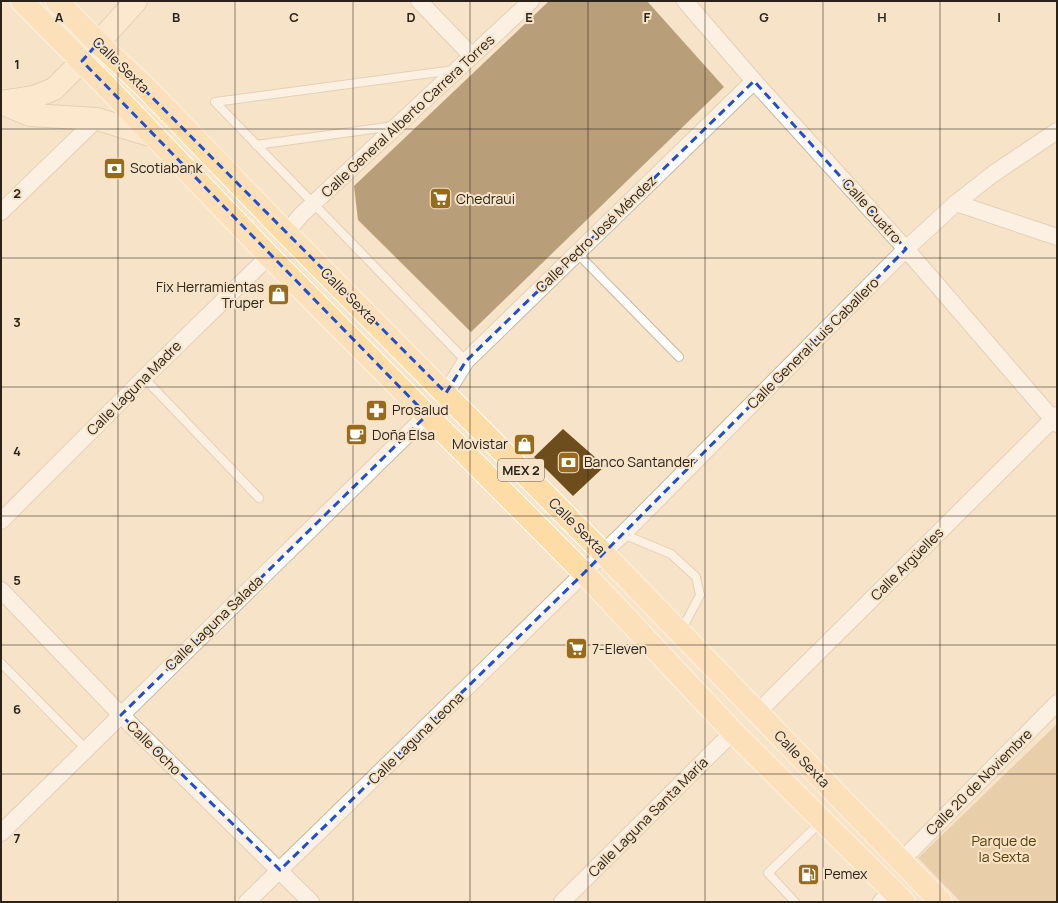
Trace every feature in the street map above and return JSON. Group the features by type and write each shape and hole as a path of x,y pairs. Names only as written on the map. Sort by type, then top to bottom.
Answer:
{"main road":[{"name":"Calle Sexta","path":"22,1 82,61 269,256 584,573 733,732 822,821 893,898"},
{"name":"Calle Sexta","path":"56,1 145,87 286,233 446,393 941,902"},
{"path":"1,103 34,97 54,89 82,61 136,1"},
{"path":"1,103 30,115 97,119 153,136"}],"street":[{"path":"419,1 472,56"},
{"name":"Calle General Alberto Carrera Torres","path":"286,233 314,203 531,1"},
{"name":"Calle Cuatro","path":"685,1 754,81 906,249 1056,419"},
{"name":"Calle Pedro José Méndez","path":"446,393 466,361 754,81"},
{"path":"1,212 97,119"},
{"name":"Calle General Luis Caballero","path":"584,573 906,249 956,203 993,174 1057,131"},
{"path":"956,203 1057,237"},
{"name":"Calle Laguna Madre","path":"1,522 144,378 269,256"},
{"name":"Calle Laguna Salada","path":"1,833 427,415"},
{"name":"Calle Argüelles","path":"757,713 1056,419"},
{"name":"Calle Laguna Leona","path":"248,902 584,573"},
{"name":"Calle Ocho","path":"1,590 121,715 311,902"},
{"name":"Calle 20 de Noviembre","path":"901,861 1057,703"},
{"name":"Calle Laguna Santa María","path":"562,902 733,732"}],"lane":[{"path":"458,69 215,102 466,361"},
{"path":"256,145 397,125"},
{"path":"577,253 678,357"},
{"path":"144,378 259,498"},
{"path":"623,534 671,554 696,577 700,595 680,634"},
{"path":"1,663 86,749"},
{"path":"795,902 768,873 822,821"}],"highlighted area":[{"path":"98,43 446,393 466,361 754,81 906,249 584,573 280,870 121,715 427,415 82,61"}],"green space":[{"name":"Parque de la Sexta","path":"1057,724 1057,902 961,902 918,858"}],"building":[{"path":"549,1 647,1 724,87 471,332 358,220 354,186"},
{"name":"Banco Santander","path":"563,429 605,466 573,496 534,457"}],"place":[{"name":"Scotiabank","path":"115,168"},
{"name":"Chedraui","path":"441,199"},
{"name":"Fix Herramientas Truper","path":"279,295"},
{"name":"Prosalud","path":"376,410"},
{"name":"Doña Elsa","path":"356,435"},
{"name":"Movistar","path":"524,444"},
{"name":"Banco Santander","path":"569,462"},
{"name":"7-Eleven","path":"576,649"},
{"name":"Pemex","path":"808,874"}]}
